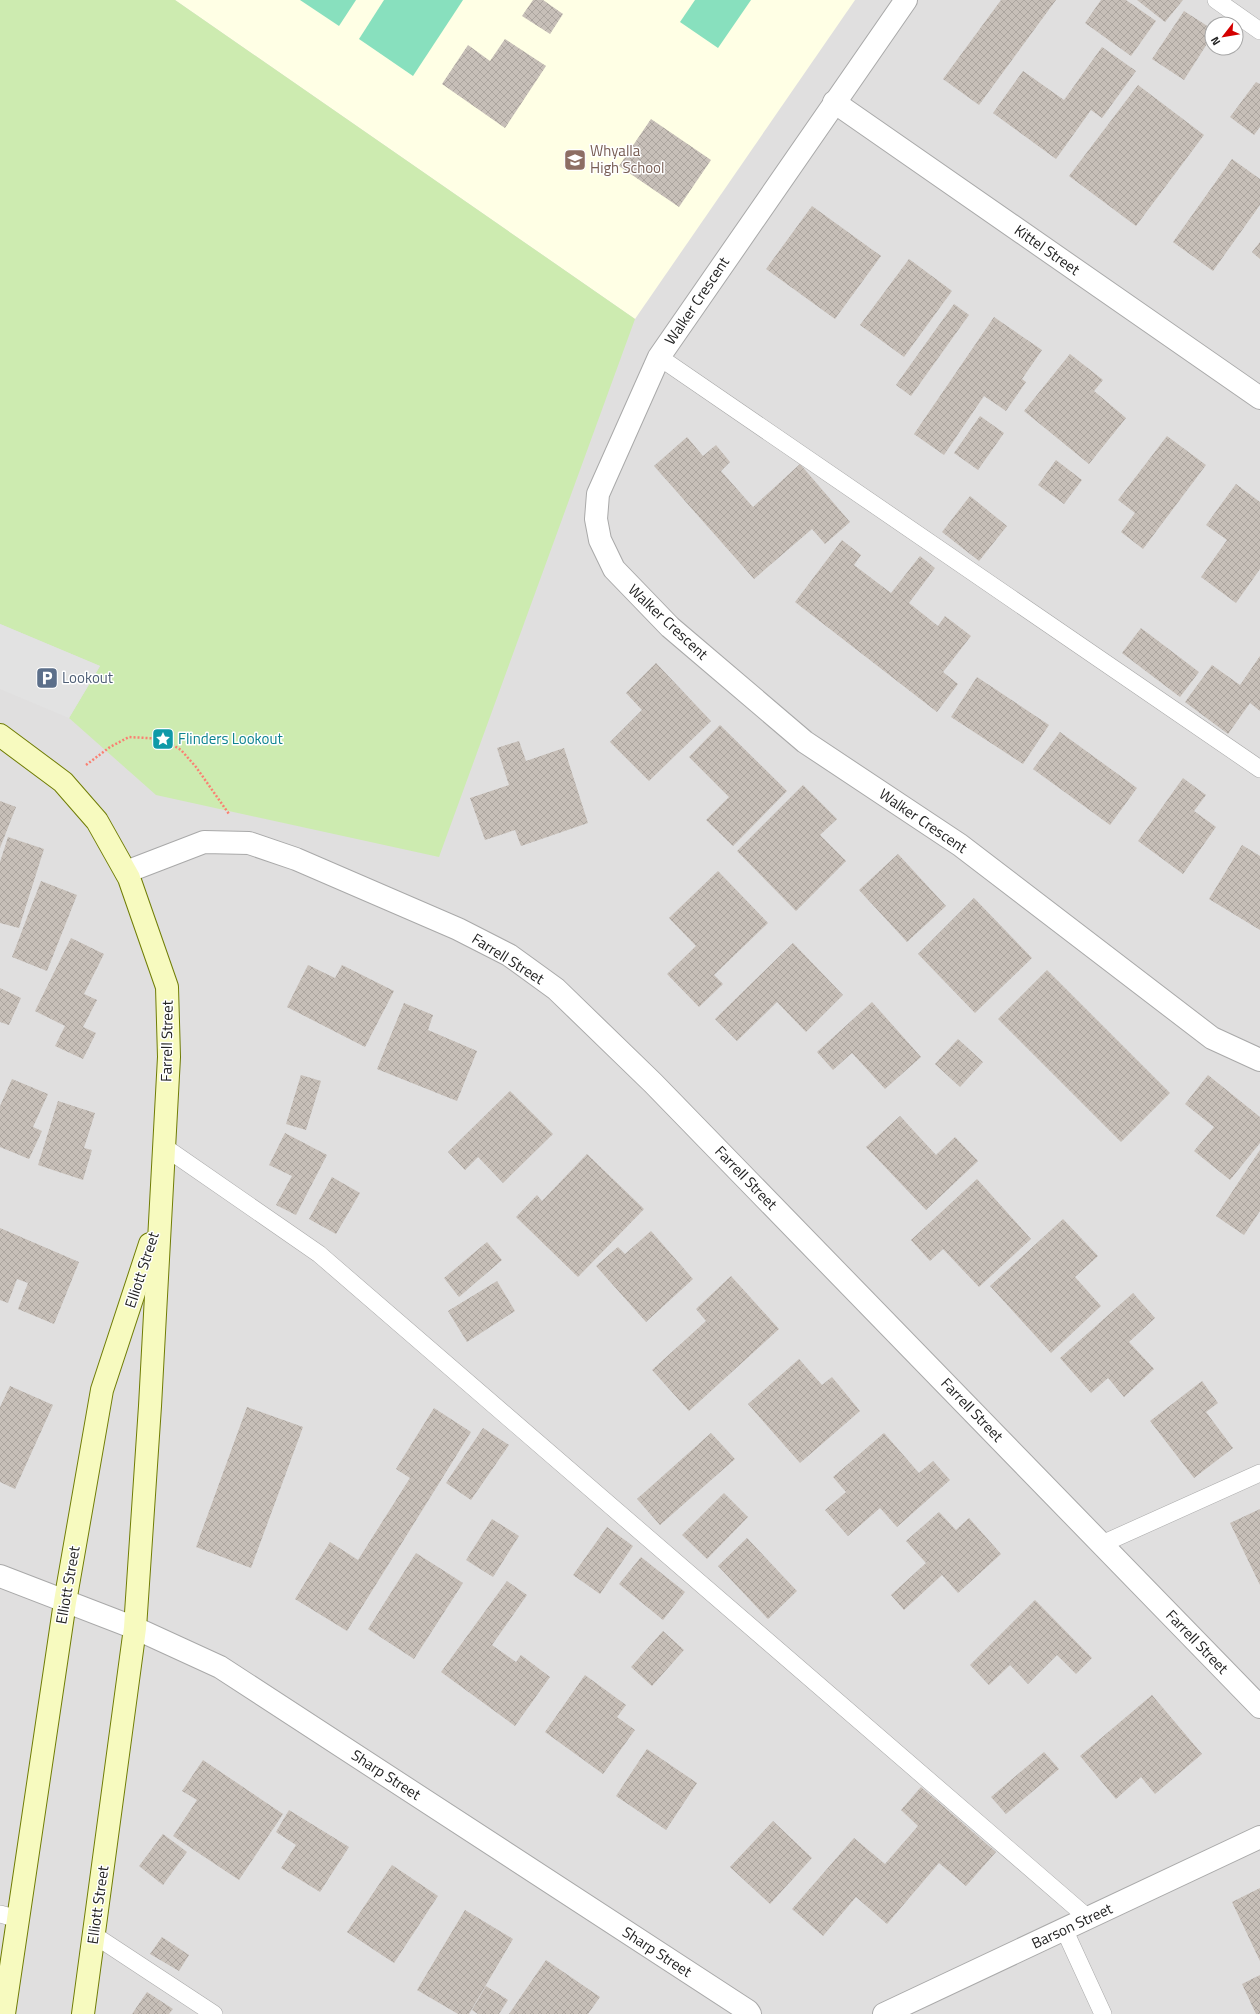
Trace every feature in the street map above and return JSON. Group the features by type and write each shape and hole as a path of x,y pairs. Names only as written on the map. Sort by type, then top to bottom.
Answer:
{"main road":[{"name":"Farrell Street","path":"0,735 63,782 97,821 126,872 167,987 168,1057 159,1218"},
{"name":"Elliott Street","path":"4,2014 9,1917 102,1390 159,1218"},
{"name":"Elliott Street","path":"83,2014 135,1628 150,1406 159,1218"}],"street":[{"name":"Walker Crescent","path":"906,0 659,357 598,494 596,519 600,540 614,569 670,627 805,742 960,845 1212,1038 1260,1060"},
{"name":"Kittel Street","path":"834,102 1260,398"},
{"name":"Farrell Street","path":"126,872 204,842 249,843 296,859 458,929 508,955 556,989 653,1083 1260,1707"},
{"name":"Sharp Street","path":"0,1576 135,1628 220,1667 748,2011 750,2014"},
{"name":"Barson Street","path":"884,2014 1260,1837"}],"lane":[{"path":"1216,0 1260,31"},
{"path":"659,357 1260,769"},
{"path":"163,1146 319,1254 1088,1918"},
{"path":"1102,1544 1260,1473"},
{"path":"1064,1929 1103,2014"},
{"path":"94,1935 214,2014"}],"path":[{"path":"63,782 110,747 129,737 163,739 181,750 196,767 249,843"}],"shaded area":[{"path":"0,0 1260,0 1260,2014 0,2014"},
{"name":"Whyalla High School","path":"175,0 855,0 635,319"},
{"name":"Lookout","path":"0,624 100,666 69,718 0,689"}],"green space":[{"path":"0,0 175,0 635,319 439,857 156,795 69,718 100,666 0,624"},
{"path":"300,0 356,0 339,26"},
{"path":"384,0 463,0 413,76 359,39"},
{"path":"695,0 751,0 718,48 680,22"}],"building":[{"path":"533,0 543,0 563,14 550,34 522,16"},
{"path":"1001,0 1056,0 979,105 943,79"},
{"path":"1101,0 1126,0 1156,21 1131,56 1085,23"},
{"path":"1137,0 1183,0 1165,22"},
{"path":"1184,11 1204,24 1204,49 1184,80 1152,59"},
{"path":"505,39 546,66 505,128 442,84 468,45 490,61"},
{"path":"1102,47 1136,71 1102,118 1091,110 1056,159 993,113 1023,71 1064,100"},
{"path":"1256,82 1260,84 1260,127 1254,135 1230,117"},
{"path":"1138,85 1204,135 1136,226 1069,176"},
{"path":"651,119 711,160 679,207 619,166"},
{"path":"1232,159 1260,179 1260,205 1213,271 1173,242"},
{"path":"812,206 881,256 835,319 766,269"},
{"path":"1260,242 1260,259 1252,252"},
{"path":"909,259 952,291 904,357 860,325"},
{"path":"954,304 969,315 911,396 896,385"},
{"path":"994,317 1042,350 1022,379 1026,382 1006,411 984,396 944,455 914,434"},
{"path":"1070,354 1103,380 1094,391 1126,418 1089,464 1024,411"},
{"path":"980,416 1004,433 978,470 954,453"},
{"path":"1167,436 1206,465 1143,549 1121,532 1135,513 1118,500"},
{"path":"687,437 703,456 716,445 730,462 721,471 753,507 800,464 850,522 825,544 812,529 754,579 654,466"},
{"path":"1056,460 1082,480 1064,504 1038,485"},
{"path":"1236,484 1260,502 1260,569 1236,603 1201,577 1227,540 1206,525"},
{"path":"970,496 1007,526 979,561 942,532"},
{"path":"842,540 861,555 854,565 891,593 920,556 935,568 909,603 938,626 945,616 971,636 943,672 958,684 937,712 795,602"},
{"path":"1141,628 1199,672 1180,697 1122,653"},
{"path":"1260,656 1260,711 1250,703 1228,734 1185,702 1212,665 1240,685"},
{"path":"656,663 711,721 649,781 610,742 642,710 626,693"},
{"path":"977,677 1049,725 1023,764 951,717"},
{"path":"720,725 787,791 733,846 706,820 729,797 689,757"},
{"path":"1060,732 1137,788 1110,825 1033,769"},
{"path":"519,741 526,761 564,748 588,823 521,846 515,830 485,840 470,798 509,785 497,748"},
{"path":"1183,778 1206,795 1194,811 1216,827 1183,874 1138,841"},
{"path":"803,785 837,819 820,835 846,861 796,911 737,851"},
{"path":"0,801 16,807 0,848"},
{"path":"8,837 44,849 19,928 0,923 0,862"},
{"path":"1242,845 1260,856 1260,930 1209,899"},
{"path":"898,854 946,906 907,942 859,890"},
{"path":"718,871 768,923 714,975 723,984 699,1007 667,974 696,946 669,918"},
{"path":"41,881 77,895 47,971 12,957"},
{"path":"974,898 1032,958 975,1013 918,954"},
{"path":"71,938 104,954 84,994 97,1000 83,1027 96,1033 83,1059 55,1046 65,1026 35,1011"},
{"path":"793,943 843,995 806,1032 777,1002 737,1041 715,1019"},
{"path":"308,965 335,978 342,965 394,991 365,1047 287,1007"},
{"path":"1047,970 1170,1093 1121,1142 998,1019"},
{"path":"0,988 21,998 9,1025 0,1022"},
{"path":"872,1002 921,1057 885,1089 852,1053 833,1070 817,1052"},
{"path":"404,1003 433,1015 428,1030 477,1051 457,1101 377,1069"},
{"path":"958,1039 983,1062 960,1087 935,1064"},
{"path":"301,1075 321,1081 306,1130 286,1124"},
{"path":"1208,1075 1260,1117 1260,1143 1230,1180 1194,1151 1214,1127 1185,1104"},
{"path":"12,1079 48,1094 33,1127 42,1131 29,1159 0,1147 0,1106"},
{"path":"510,1091 553,1134 503,1183 478,1157 465,1170 448,1152"},
{"path":"58,1101 95,1113 84,1148 92,1150 83,1180 38,1165"},
{"path":"900,1116 936,1155 955,1137 978,1161 926,1210 866,1147"},
{"path":"285,1133 327,1155 296,1215 276,1205 292,1176 269,1165"},
{"path":"1260,1150 1260,1211 1244,1235 1216,1216"},
{"path":"587,1154 644,1209 578,1277 516,1217 537,1195 542,1201"},
{"path":"332,1177 360,1193 336,1234 309,1219"},
{"path":"977,1179 1031,1239 979,1287 943,1249 930,1261 911,1240"},
{"path":"1063,1219 1098,1256 1075,1277 1101,1306 1051,1353 990,1286"},
{"path":"0,1228 79,1262 54,1324 18,1309 28,1283 17,1279 8,1303 0,1300"},
{"path":"651,1231 693,1279 646,1322 596,1266 618,1247 625,1254"},
{"path":"487,1242 502,1260 459,1297 444,1278"},
{"path":"731,1276 779,1329 689,1411 652,1370 706,1321 696,1309"},
{"path":"497,1281 515,1311 467,1342 448,1311"},
{"path":"1133,1293 1155,1318 1129,1342 1154,1369 1124,1397 1108,1378 1091,1393 1060,1358"},
{"path":"799,1359 822,1385 832,1377 860,1411 800,1463 748,1404"},
{"path":"1202,1381 1218,1403 1206,1412 1233,1448 1194,1478 1150,1421"},
{"path":"10,1386 53,1405 15,1489 0,1482 0,1407"},
{"path":"247,1407 303,1427 251,1568 196,1547"},
{"path":"434,1408 471,1432 347,1631 295,1599 330,1542 358,1560 410,1478 396,1469"},
{"path":"483,1428 509,1445 471,1500 446,1483"},
{"path":"711,1433 735,1459 660,1525 637,1499"},
{"path":"884,1433 919,1473 933,1461 950,1480 897,1527 880,1508 848,1536 825,1510 846,1492 833,1477"},
{"path":"724,1493 748,1517 707,1559 682,1535"},
{"path":"1260,1509 1260,1585 1230,1523"},
{"path":"939,1512 956,1530 969,1518 1001,1554 958,1593 942,1575 904,1610 891,1595 926,1563 906,1541"},
{"path":"492,1519 519,1536 493,1577 466,1560"},
{"path":"607,1527 633,1546 600,1594 573,1575"},
{"path":"747,1538 797,1591 768,1619 718,1566"},
{"path":"416,1553 463,1583 414,1659 368,1629"},
{"path":"641,1557 685,1592 663,1620 619,1584"},
{"path":"507,1581 527,1595 492,1645 516,1662 521,1655 550,1677 515,1726 441,1672"},
{"path":"1035,1600 1092,1658 1076,1674 1057,1655 1028,1684 1010,1665 989,1685 970,1665"},
{"path":"663,1631 684,1650 652,1686 631,1667"},
{"path":"585,1675 626,1705 617,1717 635,1730 603,1774 545,1732"},
{"path":"1152,1695 1202,1754 1155,1794 1141,1777 1116,1799 1080,1756"},
{"path":"647,1749 697,1783 666,1830 616,1796"},
{"path":"1044,1752 1059,1769 1006,1814 991,1797"},
{"path":"203,1760 283,1814 239,1880 173,1836 197,1800 182,1791"},
{"path":"921,1787 996,1852 966,1886 939,1863 887,1924 856,1897 823,1936 792,1909 854,1838 885,1864 918,1826 901,1810"},
{"path":"289,1810 349,1847 320,1892 281,1868 296,1845 276,1832"},
{"path":"773,1821 812,1858 770,1904 730,1867"},
{"path":"163,1834 187,1852 163,1885 139,1866"},
{"path":"392,1865 438,1896 394,1963 347,1932"},
{"path":"1260,1888 1260,1961 1232,1902"},
{"path":"465,1910 513,1939 469,2014 458,2014 417,1990"},
{"path":"162,1937 189,1955 179,1971 150,1954"},
{"path":"546,1960 600,1997 588,2014 509,2014"},
{"path":"1260,1975 1260,2014 1256,2014 1242,1984"},
{"path":"486,1986 508,2000 499,2014 478,2014 472,2010"},
{"path":"147,1992 173,2009 169,2014 132,2014"}],"place":[{"name":"Whyalla High School","path":"575,160"},
{"name":"Lookout","path":"47,678"},
{"name":"Flinders Lookout","path":"163,739"}]}
